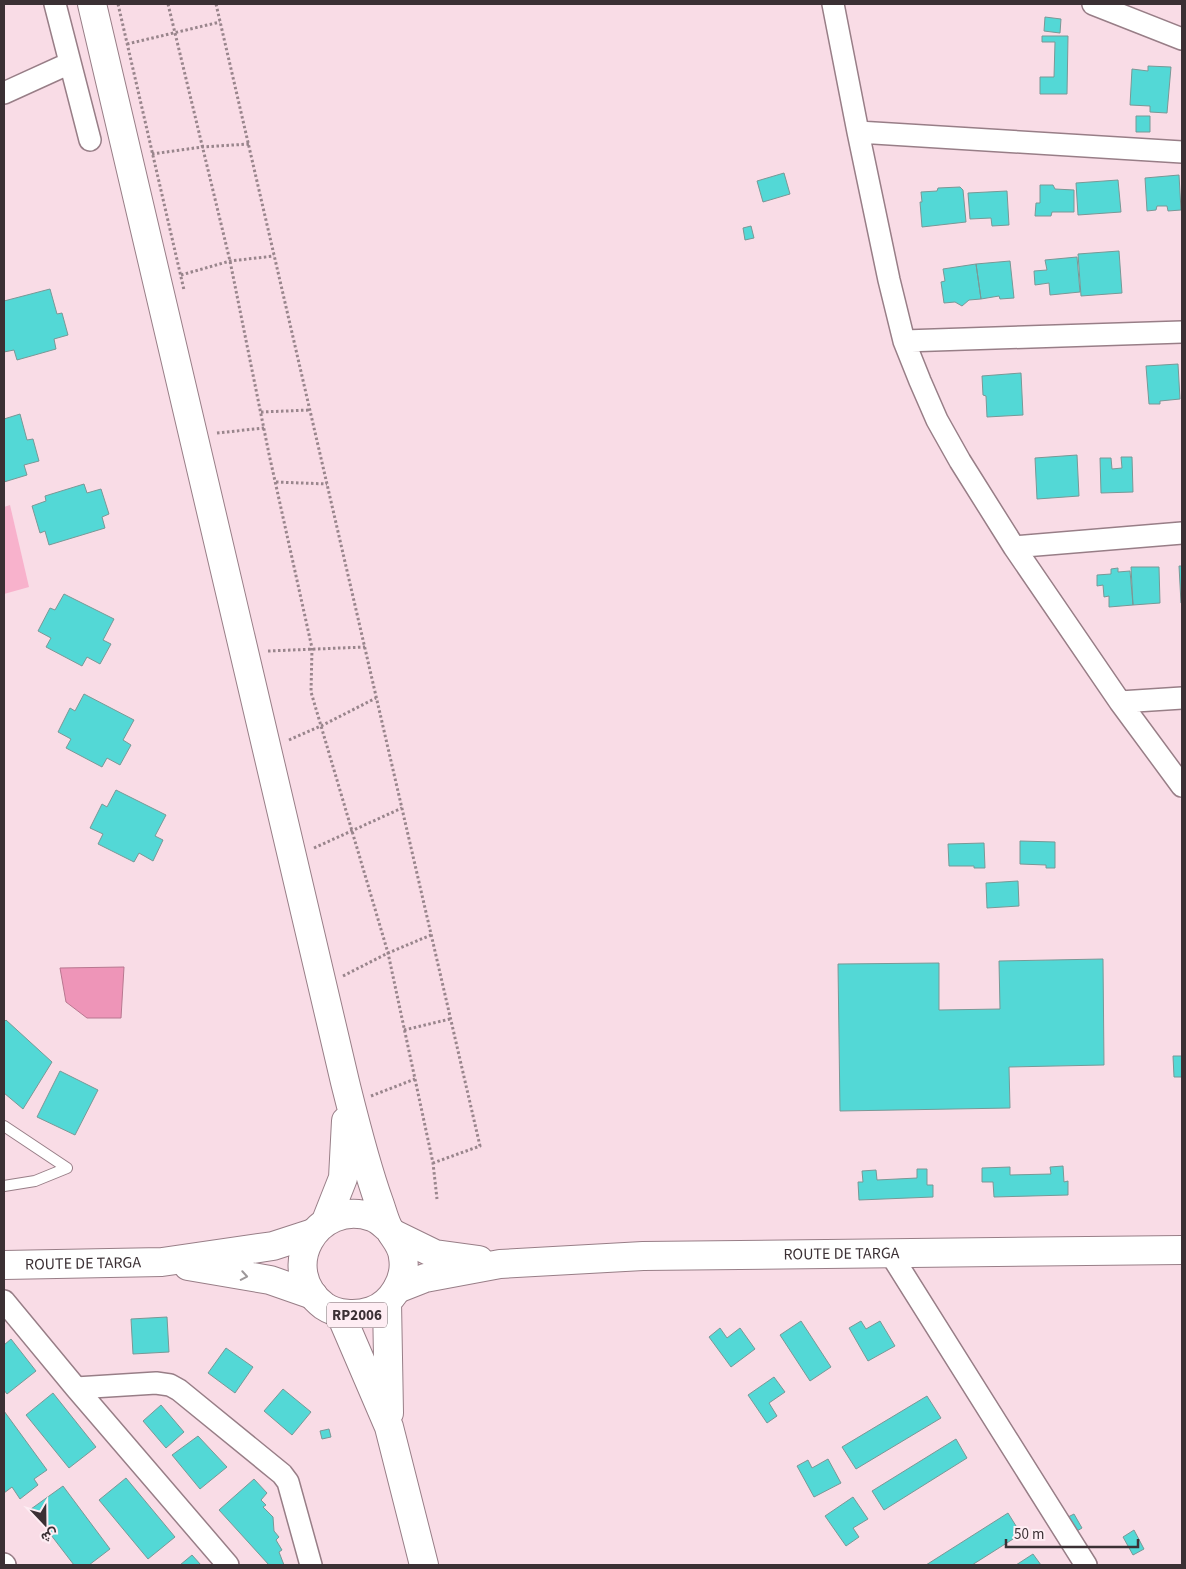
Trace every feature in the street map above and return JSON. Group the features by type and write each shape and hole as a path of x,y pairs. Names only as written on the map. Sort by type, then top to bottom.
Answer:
{"main road":[{"path":"92,4 345,1082 371,1179 390,1230"},
{"path":"319,1227 343,1178 347,1134 345,1082"},
{"name":"RP2006","path":"358,1214 374,1218 390,1230 398,1241 403,1257 403,1273 392,1295 373,1311 357,1315 340,1313 325,1306 313,1295 305,1280 302,1264 305,1247 319,1227 341,1215 358,1214"},
{"name":"ROUTE DE TARGA","path":"4,1265 162,1262 273,1246 319,1227"},
{"name":"ROUTE DE TARGA","path":"390,1230 435,1254 500,1264"},
{"name":"ROUTE DE TARGA","path":"392,1295 425,1278 500,1264 643,1256 1182,1250"},
{"name":"ROUTE DE TARGA","path":"162,1262 270,1280 313,1295"},
{"path":"389,1427 392,1295"},
{"path":"340,1313 389,1427 424,1565"}],"street":[{"path":"56,4 90,140"},
{"path":"833,4 889,280 904,340 937,420 960,461 1014,547 1120,702 1182,786"},
{"path":"1093,4 1182,39"},
{"path":"4,93 70,63"},
{"path":"858,132 1182,152"},
{"path":"904,340 1182,332"},
{"path":"1014,547 1182,533"},
{"path":"1120,702 1182,698"},
{"path":"890,1253 1086,1565"},
{"path":"4,1301 228,1565"},
{"path":"76,1388 156,1383 170,1384 179,1390 282,1474 288,1482 291,1491 311,1565"}],"lane":[{"path":"4,1126 67,1168 35,1181 4,1186"}],"path":[{"path":"168,4 230,261 312,648 311,692 388,954 433,1164 437,1199"},
{"path":"216,4 480,1146 433,1164"},
{"path":"127,44 220,22"},
{"path":"152,154 202,147 249,144"},
{"path":"181,275 230,261 274,256"},
{"path":"261,412 310,410"},
{"path":"217,433 264,428"},
{"path":"276,482 327,484"},
{"path":"268,651 365,647"},
{"path":"289,740 376,698"},
{"path":"314,848 402,808"},
{"path":"344,976 431,935"},
{"path":"404,1030 450,1020"},
{"path":"371,1096 415,1079"}],"shaded area":[{"path":"10,505 29,587 4,594 4,507"},
{"path":"124,967 121,1018 87,1018 66,1002 60,968"}],"building":[{"path":"1045,17 1061,19 1060,33 1044,31"},
{"path":"1042,36 1068,36 1067,94 1040,94 1040,77 1054,77 1055,42 1042,42"},
{"path":"1148,66 1171,67 1167,113 1150,112 1150,106 1130,105 1132,69 1148,71"},
{"path":"1136,116 1150,116 1150,132 1136,132"},
{"path":"784,173 790,194 763,202 757,181"},
{"path":"1179,175 1181,210 1168,211 1167,206 1157,206 1156,210 1147,211 1145,178"},
{"path":"1118,180 1121,212 1078,215 1076,183"},
{"path":"1040,185 1053,185 1055,189 1074,190 1074,212 1052,212 1051,216 1035,216 1036,203 1040,203"},
{"path":"960,187 963,190 966,222 922,227 921,192 937,191 938,188"},
{"path":"1007,191 1009,225 992,226 991,218 970,219 968,193"},
{"path":"751,226 754,238 745,240 743,228"},
{"path":"1119,251 1122,293 1081,296 1078,254"},
{"path":"1077,257 1080,292 1050,295 1049,283 1035,285 1034,271 1047,270 1045,260"},
{"path":"1010,261 1014,298 1000,299 999,296 981,299 976,264"},
{"path":"976,264 981,299 969,300 962,306 955,302 944,303 941,282 945,281 943,269"},
{"path":"50,289 57,314 62,313 68,335 54,339 56,349 17,360 14,350 4,352 4,301"},
{"path":"1178,364 1180,399 1160,401 1160,404 1149,404 1146,366"},
{"path":"1021,373 1023,415 987,417 986,396 983,395 982,376"},
{"path":"20,414 27,440 33,439 39,461 24,465 27,475 4,482 4,419"},
{"path":"1077,455 1079,496 1037,499 1035,458"},
{"path":"1121,457 1132,457 1133,492 1101,493 1100,458 1111,458 1112,469 1122,468"},
{"path":"84,484 87,493 101,489 109,514 102,517 105,528 49,545 45,531 40,533 32,506 46,501 45,496"},
{"path":"1179,566 1182,566 1182,603 1181,603"},
{"path":"1131,567 1159,567 1160,603 1133,605"},
{"path":"1118,568 1118,572 1130,571 1133,605 1109,607 1109,596 1104,597 1103,585 1097,586 1097,575 1111,574 1111,569"},
{"path":"64,594 114,619 103,640 111,644 100,664 87,657 82,666 46,647 51,638 38,631 50,608 55,610"},
{"path":"84,694 134,720 123,740 131,745 120,765 107,758 102,767 66,748 71,739 58,732 70,708 75,711"},
{"path":"116,790 166,815 155,836 163,840 153,861 139,853 134,862 98,844 103,834 90,828 102,804 107,807"},
{"path":"1020,841 1055,842 1055,868 1046,868 1046,865 1020,864"},
{"path":"984,843 985,868 949,866 948,844"},
{"path":"1018,881 1019,906 987,908 986,883"},
{"path":"1103,959 1104,1065 1009,1067 1010,1108 840,1111 838,964 939,963 939,1010 1000,1009 999,961"},
{"path":"6,1020 52,1062 23,1109 4,1093 4,1022"},
{"path":"1173,1056 1182,1056 1182,1077 1174,1077"},
{"path":"60,1071 98,1090 75,1135 37,1117"},
{"path":"1063,1166 1064,1182 1068,1181 1068,1195 994,1197 993,1182 982,1182 982,1168 1010,1167 1010,1175 1051,1174 1050,1167"},
{"path":"917,1169 927,1169 927,1185 933,1185 933,1197 859,1200 858,1182 863,1182 862,1171 876,1170 877,1180 917,1178"},
{"path":"167,1317 169,1352 133,1354 131,1319"},
{"path":"801,1321 831,1367 810,1381 780,1335"},
{"path":"861,1321 866,1329 880,1321 895,1346 868,1361 849,1328"},
{"path":"720,1328 727,1338 740,1328 755,1349 731,1367 709,1337"},
{"path":"11,1339 36,1371 7,1394 4,1390 4,1345"},
{"path":"226,1348 253,1367 235,1393 208,1373"},
{"path":"774,1377 785,1392 769,1403 777,1416 767,1423 748,1395"},
{"path":"283,1389 311,1412 292,1435 264,1411"},
{"path":"53,1393 96,1447 69,1468 26,1415"},
{"path":"927,1396 941,1418 856,1469 842,1447"},
{"path":"161,1405 184,1432 166,1448 143,1421"},
{"path":"4,1411 47,1470 34,1479 38,1485 20,1499 12,1487 4,1493"},
{"path":"329,1429 331,1437 322,1439 320,1431"},
{"path":"198,1436 227,1467 200,1489 172,1455"},
{"path":"956,1439 967,1458 884,1510 872,1491"},
{"path":"828,1459 841,1483 814,1497 797,1466 808,1460 812,1468"},
{"path":"126,1478 175,1537 148,1559 99,1500"},
{"path":"254,1479 267,1493 261,1500 266,1505 263,1507 273,1517 274,1531 279,1537 276,1540 282,1550 279,1552 284,1565 269,1565 219,1510"},
{"path":"63,1486 110,1549 89,1565 74,1565 31,1509"},
{"path":"853,1497 868,1519 853,1528 859,1537 846,1546 825,1516"},
{"path":"1008,1513 1021,1534 972,1565 926,1565"},
{"path":"1074,1514 1082,1528 1072,1534 1064,1519"},
{"path":"1134,1530 1144,1549 1133,1555 1123,1537"},
{"path":"1033,1554 1041,1565 1016,1565"},
{"path":"192,1555 201,1565 180,1565"}]}
